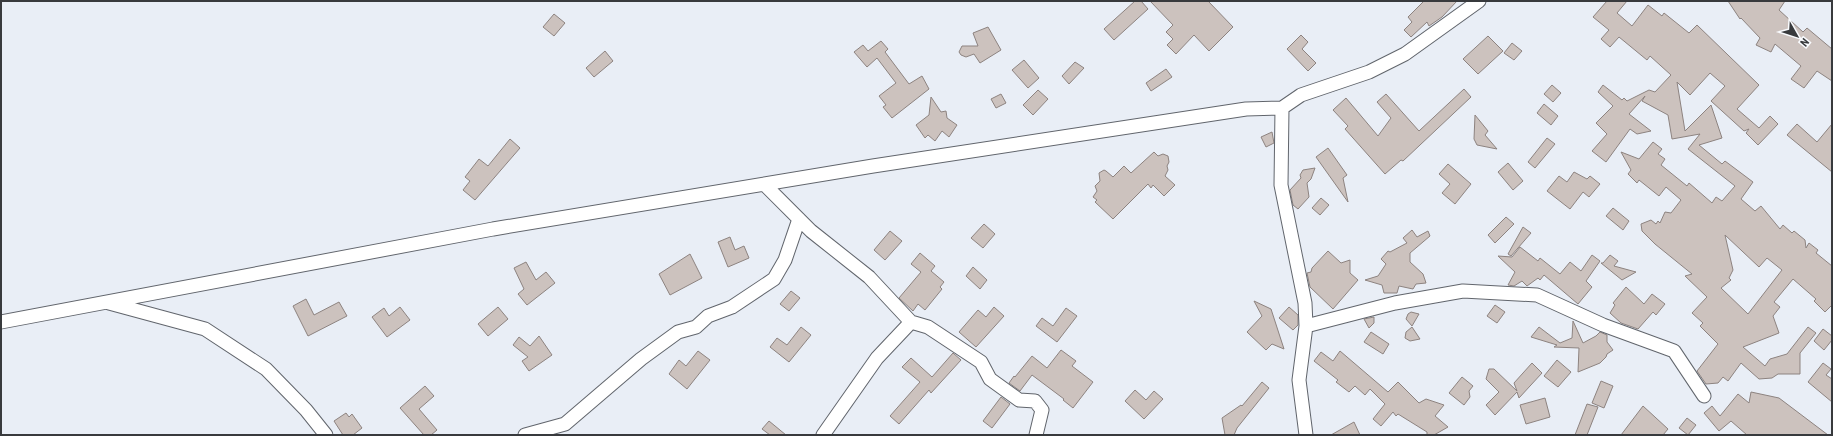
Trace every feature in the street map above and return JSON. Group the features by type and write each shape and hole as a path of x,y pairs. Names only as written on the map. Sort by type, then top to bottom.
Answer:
{"street":[{"path":"1,322 493,229 765,184 1246,109 1282,108 1302,95 1368,72 1405,54 1479,1"},
{"path":"1282,108 1281,185 1305,304 1306,326 1299,380 1306,435"},
{"path":"765,184 811,231 869,277 911,322 928,327 981,362 990,379 1019,400 1035,401 1042,410 1036,435"},
{"path":"525,435 565,424 641,360 678,332 696,327 708,316 732,308 774,279 785,260 800,219"},
{"path":"1306,326 1395,303 1463,291 1537,295 1603,325 1674,351 1704,396"},
{"path":"106,302 205,329 266,369 306,410 326,435"},
{"path":"823,435 877,358 911,322"}],"building":[{"path":"1135,1 1141,1 1148,9 1114,40 1104,29"},
{"path":"1150,1 1208,1 1233,27 1209,51 1194,35 1176,54 1167,45 1173,39 1166,32 1173,25"},
{"path":"1424,1 1457,1 1442,17 1429,26 1427,22 1411,37 1404,30 1412,22 1408,17"},
{"path":"1607,1 1627,1 1617,13 1632,26 1648,5 1662,16 1664,13 1689,33 1697,25 1759,85 1737,109 1759,128 1770,116 1778,124 1758,145 1746,133 1749,129 1744,131 1711,101 1725,86 1710,73 1690,95 1677,82 1685,131 1711,105 1722,138 1699,145 1722,164 1725,161 1753,182 1741,199 1755,211 1761,206 1780,229 1783,225 1792,233 1794,231 1805,240 1806,248 1809,243 1818,250 1816,253 1832,266 1832,305 1825,312 1814,301 1816,299 1793,279 1774,302 1780,307 1773,316 1779,333 1743,347 1765,366 1770,359 1787,354 1808,327 1816,333 1800,353 1800,374 1778,374 1772,378 1759,379 1741,363 1728,381 1723,377 1718,383 1706,384 1697,371 1718,344 1700,326 1703,323 1692,313 1707,297 1685,276 1692,274 1655,244 1642,231 1641,224 1651,220 1656,224 1658,221 1660,223 1665,212 1671,213 1681,200 1666,187 1659,196 1639,180 1637,183 1628,174 1631,170 1621,152 1639,159 1653,142 1662,149 1658,154 1665,159 1661,165 1687,186 1689,183 1712,203 1716,197 1722,201 1735,186 1688,149 1700,134 1672,139 1668,115 1642,101 1645,96 1629,114 1651,131 1637,134 1630,129 1606,162 1592,151 1607,134 1596,123 1613,106 1598,92 1603,85 1622,100 1624,98 1627,101 1649,90 1655,92 1671,75 1650,56 1647,60 1619,37 1610,47 1601,39 1609,30 1593,17","holes":["1725,235 1759,267 1767,258 1782,270 1748,314 1721,288 1731,280 1729,278 1733,270"]},
{"path":"1728,1 1785,1 1779,10 1803,32 1807,28 1832,49 1832,81 1817,71 1804,88 1791,79 1801,66 1775,44 1771,52 1756,45 1760,38 1741,18 1740,19"},
{"path":"554,14 565,23 554,36 543,27"},
{"path":"988,27 1001,50 980,63 974,54 966,57 961,55 959,52 962,46 978,46 973,33"},
{"path":"1301,35 1308,42 1302,49 1316,63 1308,71 1287,49"},
{"path":"1488,36 1503,51 1478,74 1463,59"},
{"path":"881,41 888,49 885,52 909,84 922,76 929,89 892,118 883,107 886,105 879,96 896,83 877,58 867,67 854,52 863,45 868,51"},
{"path":"1512,43 1522,51 1514,60 1504,53"},
{"path":"605,51 613,61 594,77 586,68"},
{"path":"1024,60 1039,78 1028,88 1012,70"},
{"path":"1075,62 1084,68 1069,84 1062,76"},
{"path":"1166,69 1172,77 1151,91 1146,83"},
{"path":"1552,85 1561,93 1553,102 1544,94"},
{"path":"1464,89 1471,97 1403,161 1401,160 1385,174 1345,129 1348,126 1333,110 1346,98 1378,136 1391,118 1377,102 1386,94 1419,131"},
{"path":"1038,90 1048,99 1033,115 1023,105"},
{"path":"1001,94 1006,103 996,108 991,99"},
{"path":"931,97 941,112 946,111 947,118 957,125 949,137 942,131 935,141 928,135 925,138 916,125 929,115"},
{"path":"1544,104 1558,116 1551,125 1537,113"},
{"path":"1475,115 1488,131 1485,135 1497,149 1477,145 1474,139"},
{"path":"1797,124 1817,142 1832,124 1832,172 1787,135"},
{"path":"1272,132 1274,143 1266,147 1261,137"},
{"path":"1547,138 1555,144 1535,168 1528,162"},
{"path":"510,139 520,148 475,200 463,190 470,181 465,177 479,159 488,166"},
{"path":"1328,148 1347,175 1343,178 1348,202 1316,157"},
{"path":"1154,152 1158,156 1163,154 1168,156 1168,170 1165,176 1175,185 1164,196 1153,185 1151,188 1148,184 1113,219 1095,202 1097,200 1093,197 1097,191 1095,186 1100,181 1099,173 1104,170 1113,177 1124,166 1131,173"},
{"path":"1508,163 1523,181 1513,190 1498,172"},
{"path":"1448,164 1471,184 1455,204 1442,193 1450,184 1439,174"},
{"path":"1315,168 1311,179 1307,183 1309,197 1298,209 1293,205 1290,190 1301,178 1300,175 1303,170"},
{"path":"1574,172 1587,179 1590,176 1600,184 1589,197 1583,192 1570,209 1547,191 1559,176 1567,182"},
{"path":"1321,198 1329,205 1320,215 1312,208"},
{"path":"1613,208 1629,221 1623,230 1606,216"},
{"path":"1506,217 1514,224 1495,243 1488,235"},
{"path":"984,224 995,234 983,248 971,238"},
{"path":"1523,227 1531,233 1511,256 1508,254"},
{"path":"1412,230 1417,237 1428,231 1430,236 1410,253 1410,262 1423,274 1426,283 1416,284 1413,289 1399,286 1397,293 1384,293 1382,285 1365,280 1378,276 1386,264 1381,259 1388,251 1390,252 1407,243 1403,238"},
{"path":"890,231 902,241 885,260 874,250"},
{"path":"730,237 735,250 744,246 749,258 728,267 718,242"},
{"path":"1520,247 1538,261 1540,258 1560,274 1570,262 1581,271 1592,255 1600,261 1586,281 1592,287 1578,304 1544,275 1540,280 1538,278 1527,286 1522,281 1514,286 1508,285 1515,272 1498,256 1512,257"},
{"path":"1328,251 1341,263 1350,260 1350,273 1358,280 1333,309 1310,287 1307,273 1311,272 1312,268"},
{"path":"920,253 935,266 931,271 944,282 940,287 942,289 925,310 918,304 913,311 899,298 921,272 911,264"},
{"path":"690,254 702,278 670,295 659,274"},
{"path":"1610,255 1618,261 1614,266 1636,272 1622,280 1601,263 1603,263"},
{"path":"526,262 536,280 546,272 555,283 527,305 518,294 524,289 514,268"},
{"path":"973,267 987,280 980,289 966,276"},
{"path":"1626,287 1644,304 1652,294 1665,304 1656,315 1653,312 1638,329 1621,323 1610,313 1615,305 1613,303"},
{"path":"791,291 800,298 789,311 780,304"},
{"path":"306,299 314,315 339,302 347,316 308,336 293,306"},
{"path":"1254,301 1271,309 1284,349 1272,344 1266,350 1247,332 1262,316"},
{"path":"1495,305 1505,312 1497,323 1487,316"},
{"path":"400,307 410,320 387,337 372,317 384,308 389,316"},
{"path":"498,307 508,319 488,336 478,324"},
{"path":"994,307 1004,316 976,347 959,332 978,310 986,317"},
{"path":"1289,307 1298,315 1298,325 1293,330 1279,318"},
{"path":"1066,308 1077,316 1057,342 1036,326 1042,318 1053,326"},
{"path":"1411,312 1419,314 1412,326 1406,319 1408,314"},
{"path":"1374,317 1374,323 1369,328 1364,319"},
{"path":"1573,321 1583,343 1600,332 1607,335 1607,342 1613,350 1607,354 1600,363 1578,372 1579,348 1554,347 1557,345 1531,337 1539,327 1560,343 1572,338"},
{"path":"801,327 811,335 789,362 770,347 777,338 787,345"},
{"path":"1412,327 1420,339 1410,341 1405,338 1406,332"},
{"path":"1823,329 1832,336 1832,340 1824,350 1814,341"},
{"path":"1371,332 1389,344 1383,354 1364,342"},
{"path":"539,336 552,355 529,371 522,361 528,357 513,345 519,337 530,346"},
{"path":"1061,350 1076,361 1072,366 1093,382 1073,408 1063,400 1064,399 1032,375 1020,391 1009,383 1032,356 1047,368"},
{"path":"698,351 710,360 687,389 669,374 679,360 686,366"},
{"path":"1340,351 1388,392 1398,382 1419,403 1426,399 1444,405 1435,416 1448,427 1434,435 1427,435 1427,432 1398,414 1396,416 1393,412 1381,426 1373,419 1385,404 1370,389 1365,395 1355,386 1349,392 1336,382 1338,380 1314,361 1321,352 1333,361"},
{"path":"953,353 961,360 931,393 929,390 899,424 890,416 920,382 902,367 911,358 932,377"},
{"path":"1557,360 1571,372 1558,387 1544,376"},
{"path":"1532,363 1542,373 1519,398 1517,392 1495,415 1486,405 1499,392 1486,379 1489,369 1494,369 1517,391 1514,383"},
{"path":"1823,363 1831,369 1826,375 1832,379 1832,402 1808,382"},
{"path":"1462,377 1473,386 1469,391 1470,397 1464,405 1449,393"},
{"path":"1601,381 1613,386 1604,408 1592,403"},
{"path":"1262,382 1269,388 1237,428 1234,435 1225,435 1222,418 1241,405 1242,406"},
{"path":"425,386 434,396 419,409 437,430 431,435 424,435 400,408"},
{"path":"1135,390 1146,400 1154,391 1163,399 1144,419 1125,401"},
{"path":"1751,392 1779,398 1828,435 1747,435 1731,421 1719,431 1704,413 1712,406 1720,416 1738,394 1749,403"},
{"path":"1001,397 1010,404 992,428 983,421"},
{"path":"1545,398 1550,417 1526,424 1520,405"},
{"path":"1587,404 1598,407 1587,435 1575,435"},
{"path":"1643,406 1668,429 1663,435 1621,435"},
{"path":"346,413 349,417 352,414 362,428 353,435 343,435 334,421"},
{"path":"1687,418 1696,425 1688,435 1679,428"},
{"path":"769,421 786,435 770,435 762,429"},
{"path":"1354,422 1360,435 1331,435"}]}
